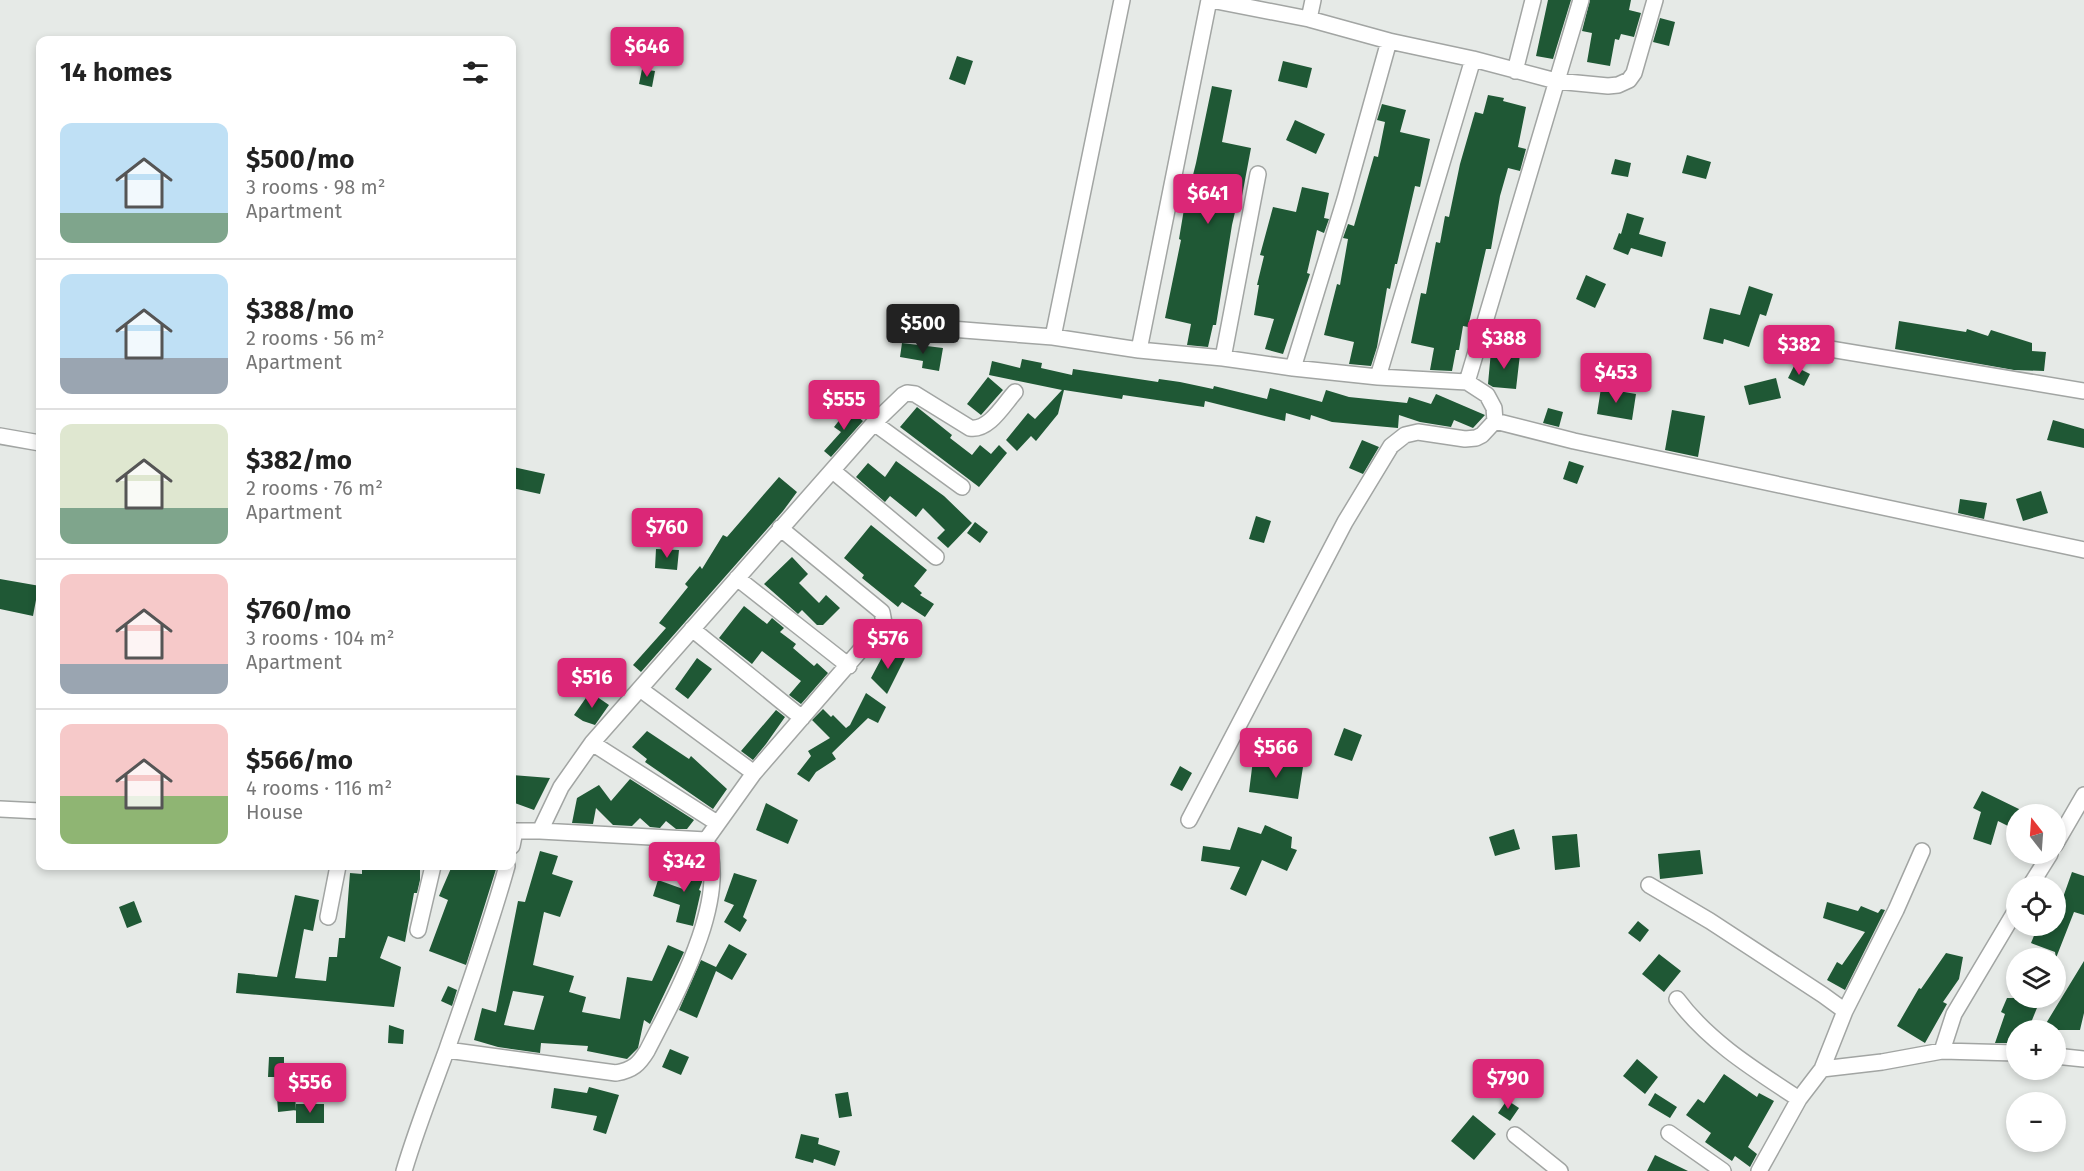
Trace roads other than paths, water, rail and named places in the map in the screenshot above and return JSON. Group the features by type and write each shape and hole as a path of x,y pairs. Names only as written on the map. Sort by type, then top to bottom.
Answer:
{"street":[{"path":"1053,337 1122,0"},
{"path":"1139,350 1210,0 1247,4 1556,81 1608,86 1629,80 1638,63 1655,0"},
{"path":"1309,19 1313,0"},
{"path":"1515,70 1533,0"},
{"path":"1467,382 1581,0"},
{"path":"1293,368 1345,199 1389,41"},
{"path":"1378,377 1473,59"},
{"path":"1223,358 1258,174"},
{"path":"938,328 1053,337 1139,350 1378,377 1467,382 1487,395 1494,408 1495,421 1476,438 1465,439 1418,432 1405,435 1390,446 1345,522 1189,820"},
{"path":"1818,347 2084,391"},
{"path":"540,831 561,787 592,743 780,528 874,423 903,395 912,393 975,429 987,423 1016,392"},
{"path":"1495,421 1574,441 2084,550"},
{"path":"874,423 962,487"},
{"path":"0,436 36,442"},
{"path":"833,471 936,557"},
{"path":"706,840 754,773 884,623 882,612 780,528"},
{"path":"738,578 849,666"},
{"path":"692,629 802,718"},
{"path":"640,688 754,773"},
{"path":"592,743 717,823"},
{"path":"2066,826 2084,795"},
{"path":"0,809 36,811"},
{"path":"516,835 540,831 706,840"},
{"path":"447,1050 616,1073 638,1065 692,962 701,934 707,910 711,863 706,840"},
{"path":"1759,1171 1799,1099 1822,1069 1845,1011 1896,910 1922,851"},
{"path":"328,917 337,870"},
{"path":"418,930 432,870"},
{"path":"404,1171 447,1050 506,870"},
{"path":"1649,885 1710,921 1845,1011"},
{"path":"1942,1051 1954,1014 2006,927"},
{"path":"1677,999 1689,1014 1726,1049 1799,1099"},
{"path":"1822,1069 1882,1062 1942,1051 2006,1053"},
{"path":"2066,1057 2084,1059"},
{"path":"1669,1133 1723,1171"},
{"path":"1515,1135 1560,1171"}]}
